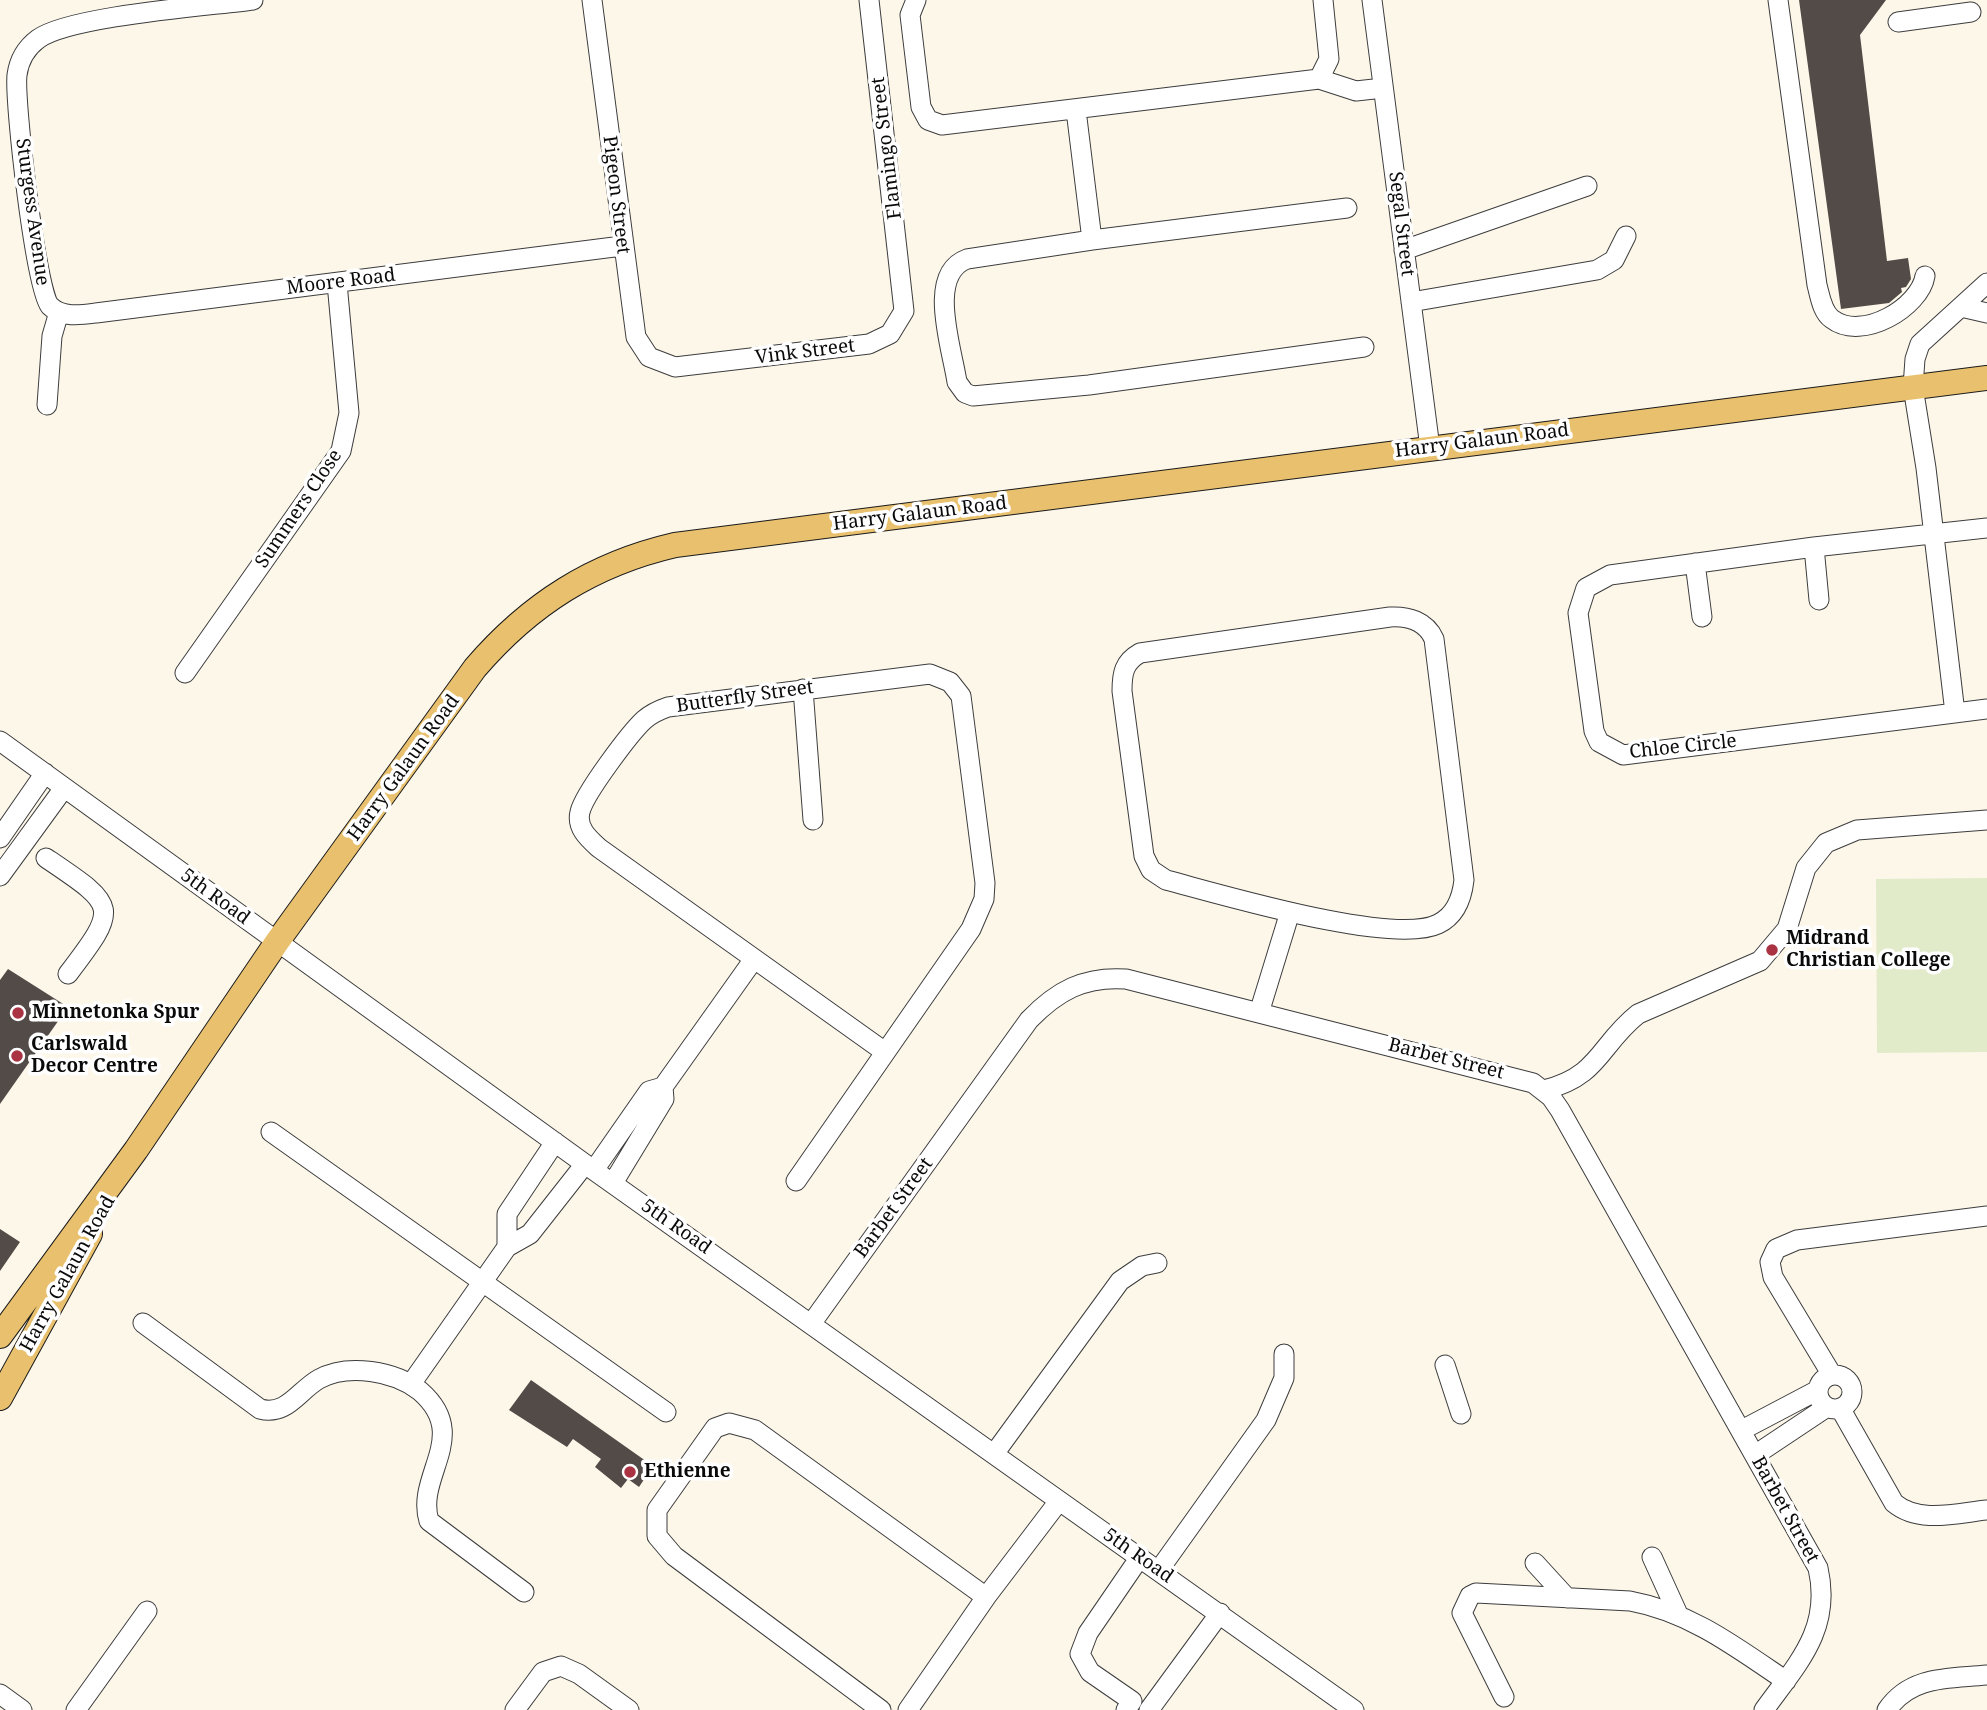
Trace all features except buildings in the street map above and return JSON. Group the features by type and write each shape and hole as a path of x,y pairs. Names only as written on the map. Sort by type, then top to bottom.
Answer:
{"main road":[{"name":"Harry Galaun Road","path":"0,1336 136,1150 277,942 497,643 543,601 602,568 675,545 1987,378"},
{"name":"Harry Galaun Road","path":"0,1398 136,1150"}],"street":[{"name":"Sturgess Avenue","path":"60,312 47,302 39,270 16,89 23,55 40,38 57,30 136,15 253,0"},
{"name":"Pigeon Street","path":"592,0 622,246 636,337 649,357 675,367"},
{"name":"Flamingo Street","path":"869,0 905,296"},
{"path":"916,0 910,15 921,107 928,120 953,125 1319,79 1356,91 1383,88"},
{"path":"1319,79 1329,58 1323,0"},
{"name":"Segal Street","path":"1372,0 1430,448"},
{"path":"1778,0 1817,285 1825,311 1842,324 1873,324 1916,297 1924,276"},
{"path":"1898,22 1971,12"},
{"path":"1076,110 1093,240"},
{"path":"1404,250 1587,186"},
{"path":"1347,208 967,259 946,277 943,293 957,382 965,393 981,397 1364,348"},
{"path":"1411,302 1597,270 1614,260 1626,236"},
{"name":"Moore Road","path":"60,312 96,313 622,246"},
{"name":"Summers Close","path":"185,673 341,451 349,414 337,283"},
{"path":"1955,713 1913,387 1918,348 1987,283"},
{"name":"Vink Street","path":"675,367 880,340 898,323 904,312 905,296"},
{"path":"1961,307 1987,313"},
{"path":"47,405 52,336 60,312"},
{"name":"Chloe Circle","path":"1987,528 1814,547 1611,575 1586,588 1578,613 1591,718 1599,742 1610,750 1638,756 1987,709"},
{"path":"1814,547 1819,600"},
{"path":"1695,563 1702,617"},
{"path":"1390,617 1415,620 1425,626 1434,639 1464,880 1458,904 1440,923 1395,931 1290,912 1166,880 1157,876 1147,863 1122,691 1124,667 1130,658 1140,653 1390,617"},
{"name":"Butterfly Street","path":"796,1181 971,929 984,899 961,696 950,682 930,674 668,707 654,712 634,730 591,791 579,814 583,832 599,848 885,1052"},
{"path":"803,689 813,820"},
{"name":"5th Road","path":"0,741 555,1142 1354,1710"},
{"path":"0,838 45,773"},
{"path":"0,876 64,788"},
{"path":"1544,1090 1560,1086 1590,1069 1626,1023 1638,1014 1760,961 1787,929 1806,867 1826,843 1840,835 1867,829 1987,820"},
{"path":"46,858 81,881 102,902 106,917 100,932 68,974"},
{"path":"1259,1013 1290,912"},
{"path":"411,1384 507,1247 530,1234 590,1167 649,1091 663,1087 754,959"},
{"name":"Barbet Street","path":"811,1324 1029,1020 1061,992 1093,979 1126,979 1517,1077 1544,1090 1560,1110 1818,1568 1821,1581 1819,1623 1806,1651 1765,1710"},
{"path":"613,1183 664,1099 663,1087"},
{"path":"271,1132 484,1280 666,1412"},
{"path":"507,1247 507,1214 555,1142"},
{"path":"1832,1375 1773,1278 1770,1262 1776,1249 1797,1240 1987,1216"},
{"path":"994,1454 1114,1289 1130,1273 1157,1263"},
{"path":"143,1322 260,1409 267,1411 282,1408 319,1379 335,1373 377,1372 411,1384 436,1410 444,1436 426,1504 429,1521 524,1592"},
{"path":"1159,1570 1266,1420 1284,1378 1284,1353"},
{"path":"1445,1365 1461,1414"},
{"path":"1742,1430 1828,1402 1849,1401 1851,1385 1843,1377 1832,1375 1824,1378 1828,1402 1894,1503 1902,1510 1924,1516 1987,1510"},
{"path":"1755,1455 1828,1402"},
{"path":"881,1710 674,1556 657,1536 657,1510 715,1428 729,1423 755,1430 986,1597"},
{"path":"908,1710 986,1597 1059,1501"},
{"path":"1140,1557 1088,1633 1080,1654 1090,1672 1138,1708 1220,1613"},
{"path":"1652,1557 1677,1612"},
{"path":"1535,1563 1567,1598"},
{"path":"1504,1697 1465,1623 1464,1604 1469,1596 1484,1592 1630,1601 1677,1612 1711,1630 1786,1681"},
{"path":"76,1710 147,1611"},
{"path":"515,1710 543,1672 561,1667 579,1674 629,1710"},
{"path":"1887,1710 1902,1692 1913,1685 1987,1675"},
{"path":"0,1694 22,1710"}],"green space":[{"path":"1987,878 1987,1052 1877,1053 1876,879"}],"place":[{"name":"Midrand Christian College","path":"1772,950"},
{"name":"Minnetonka Spur","path":"18,1013"},
{"name":"Carlswald Decor Centre","path":"17,1056"},
{"name":"Ethienne","path":"630,1472"}]}
